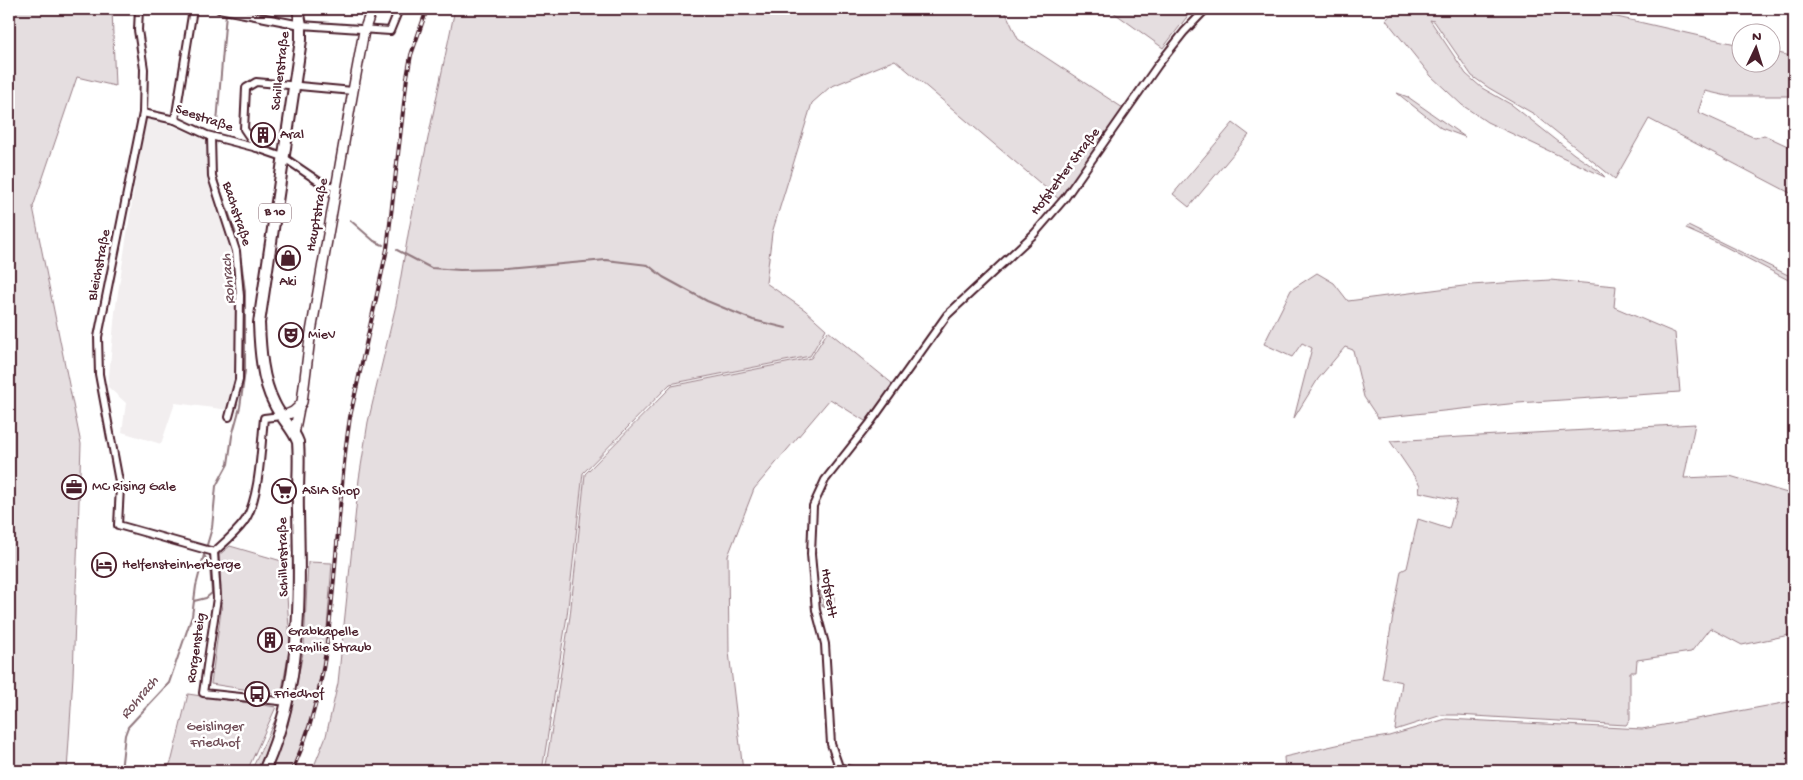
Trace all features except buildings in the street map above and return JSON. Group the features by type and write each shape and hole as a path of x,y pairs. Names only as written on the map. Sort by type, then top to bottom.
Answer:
{"main road":[{"name":"Schillerstraße","path":"284,702 296,649 299,597 298,450 294,434 274,403 266,376 259,324 282,157 301,40 298,9"},
{"name":"B 10","path":"264,771 274,750 284,702"}],"street":[{"name":"Bleichstraße","path":"139,9 138,30 144,69 143,113 98,337 99,374 120,487 118,525 214,552"},
{"path":"175,120 193,9"},
{"path":"220,9 301,25 390,31 400,9"},
{"name":"Hauptstraße","path":"294,434 302,402 310,338 364,30 372,9"},
{"name":"Hofstetter Straße","path":"870,423 947,315 1034,234 1065,198 1158,65 1184,32 1206,9"},
{"path":"257,148 244,129 246,88 256,82 353,91"},
{"name":"Seestraße","path":"143,113 175,120 212,137 257,148 282,157 324,185 337,187"},
{"name":"Bachstraße","path":"212,137 210,158 212,177 236,250 240,296 239,380 229,417"},
{"path":"214,552 244,522 250,510 255,492 264,418 290,414 299,408"},
{"name":"Hofstett","path":"854,771 839,767 831,744 825,644 816,610 811,554 813,506 826,480 870,423"},
{"name":"Rorgensteig","path":"214,552 217,598 204,692 284,702"}],"shaded area":[{"path":"145,118 178,128 209,142 210,181 223,218 237,293 236,378 229,410 175,403 161,444 122,432 126,403 108,387 115,312"},
{"path":"821,589 828,589 834,594 834,603 829,610 822,606 823,599 819,594"}],"green space":[{"path":"9,9 112,9 115,86 77,77 33,207 81,444 73,676 67,771 9,771"},
{"path":"455,9 1004,9 1018,39 1123,108 1077,180 1060,200 895,60 830,87 812,103 772,233 766,283 805,310 826,329 810,356 670,384 583,473 567,616 542,771 312,771 326,736 338,683 359,479 368,422 396,305 409,229"},
{"path":"1109,9 1193,9 1163,48"},
{"path":"1396,9 1588,9 1730,43 1730,72 1780,72 1780,53 1794,57 1794,96 1727,96 1705,91 1698,112 1755,138 1764,135 1794,149 1794,195 1649,119 1615,179 1534,114 1472,76 1434,21 1430,20 1466,74 1482,88 1512,105 1605,177 1487,122 1462,105 1431,76 1386,20"},
{"path":"1397,93 1408,97 1465,137 1441,128"},
{"path":"1233,123 1249,135 1189,207 1173,194"},
{"path":"1688,226 1794,278 1794,283 1724,246 1686,229"},
{"path":"1317,273 1334,283 1348,301 1471,285 1550,280 1616,286 1614,307 1675,333 1680,392 1518,403 1378,418 1364,397 1353,350 1345,347 1318,379 1294,418 1312,348 1302,343 1292,357 1264,344 1291,290"},
{"path":"828,331 894,385 865,421 830,399 754,489 728,556 729,652 743,771 545,771 570,616 585,474 672,386 811,358"},
{"path":"1695,424 1684,478 1730,476 1794,495 1794,634 1742,645 1710,628 1691,652 1637,660 1636,672 1630,672 1630,720 1626,725 1442,715 1395,730 1402,682 1382,678 1401,571 1407,568 1418,519 1449,529 1457,500 1419,492 1420,485 1390,441"},
{"name":"Geislinger Friedhof","path":"230,546 285,562 290,646 281,695 211,684 222,604 219,555"},
{"path":"308,562 332,563 325,654 308,733 291,771 267,771 288,725 304,648"},
{"name":"Geislinger Friedhof","path":"188,694 276,707 247,771 167,771 172,759"},
{"path":"1794,701 1794,771 1285,771 1284,757 1350,742 1389,736 1446,719 1642,729"},
{"path":"277,716 279,717 258,771 251,771"}],"waterway":[{"name":"Rohrach","path":"216,135 226,13"},
{"name":"Rohrach","path":"207,545 212,528 216,486 228,464 232,436 240,407 245,371 245,291 235,231 215,170 215,140"},
{"path":"350,220 374,241 383,245"},
{"path":"397,250 431,268 460,270 506,269 606,260 648,265 663,277 707,301 753,320 786,328"},
{"path":"194,601 206,598 212,593 210,566 204,555"},
{"name":"Rohrach","path":"121,771 125,735 128,727 169,683 192,616 196,586 204,555"}],"railway":[{"path":"292,771 310,724 322,677 329,628 344,462 350,417 387,249 411,55 427,9"}],"place":[{"name":"Aral","path":"263,135"},
{"name":"Aki","path":"288,258"},
{"name":"MieV","path":"291,335"},
{"name":"MC Rising Gale","path":"74,487"},
{"name":"ASIA Shop","path":"284,491"},
{"name":"Helfensteinherberge","path":"104,565"},
{"name":"Grabkapelle Familie Straub","path":"270,640"},
{"name":"Friedhof","path":"257,694"}]}
